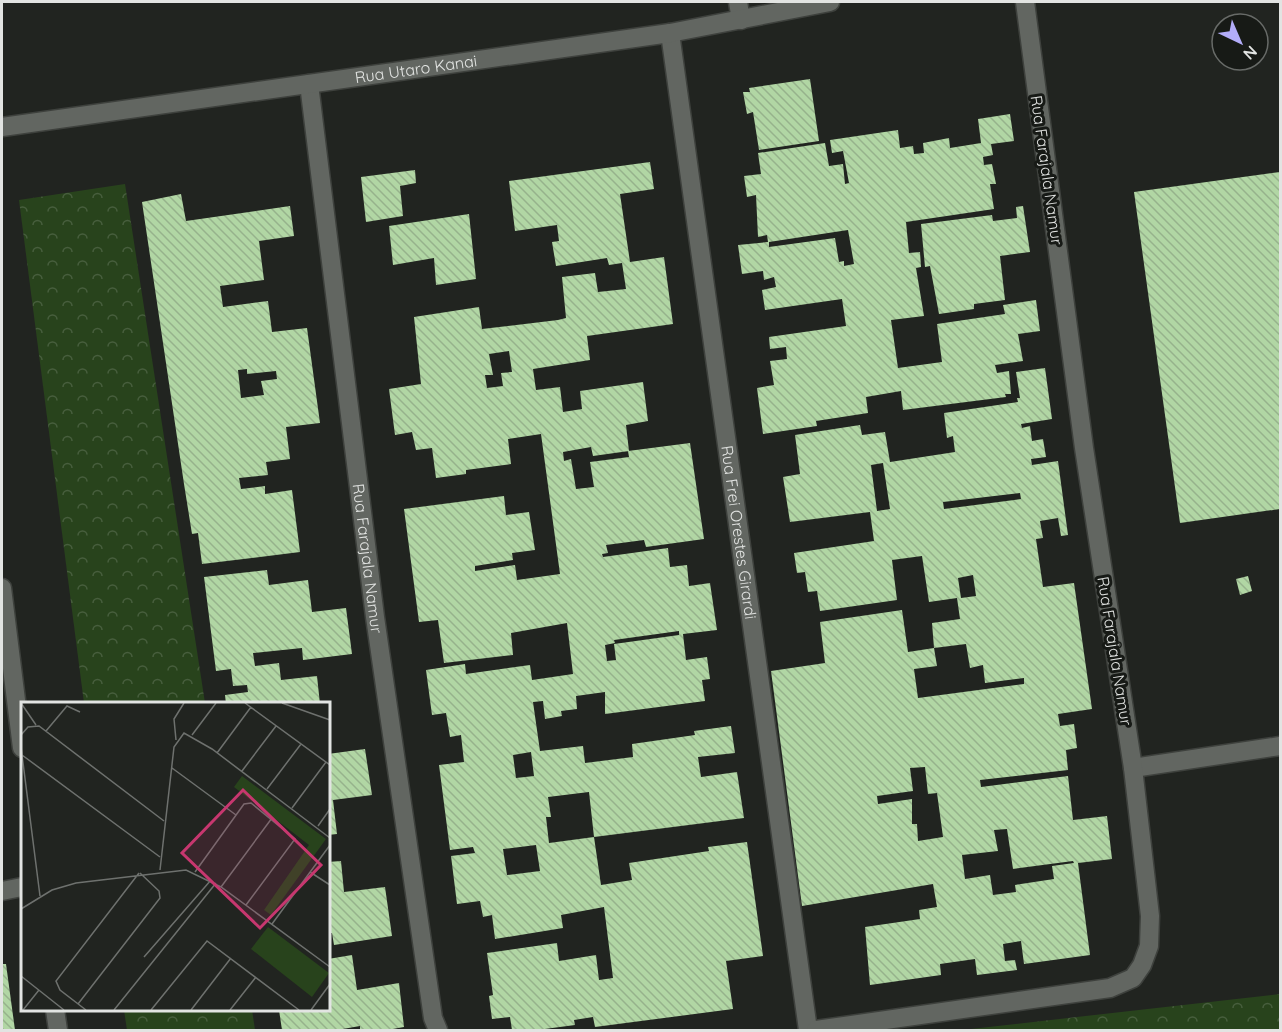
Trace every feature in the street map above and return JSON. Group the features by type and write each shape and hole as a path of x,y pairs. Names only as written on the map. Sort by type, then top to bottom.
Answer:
{"street":[{"path":"738,2 741,20"},
{"name":"Rua Utaro Kanai","path":"2,127 670,33 821,2"},
{"name":"Rua Farajala Namur","path":"816,1030 1110,987 1133,978 1142,965 1149,946 1150,916 1133,768 1084,448 1025,2"},
{"name":"Rua Frei Orestes Girardi","path":"670,33 808,1030"},
{"name":"Rua Farajala Namur","path":"309,84 375,617 433,1018 438,1030"},
{"path":"2,588 21,740"},
{"path":"1133,768 1281,746"},
{"path":"2,891 21,887"},
{"path":"55,1011 58,1030"}],"green space":[{"path":"125,184 205,702 84,702 19,200"},
{"path":"1280,994 1280,1030 962,1030"},
{"path":"124,1011 252,1011 255,1030 127,1030"}],"building":[{"path":"810,79 819,141 759,150 753,112 747,114 743,92 750,92 749,88"},
{"path":"1010,114 1014,141 991,144 993,155 983,157 984,165 992,164 996,184 990,184 994,209 906,222 909,253 920,252 921,267 916,268 924,316 891,320 898,368 942,362 937,324 1005,314 1003,305 1036,300 1040,331 1018,334 1023,361 995,365 997,373 1009,371 1011,394 1005,394 1006,397 903,410 901,391 866,397 868,413 816,421 817,426 763,434 757,388 774,385 770,361 787,359 786,347 770,349 769,337 846,326 842,299 765,310 762,290 776,287 774,277 764,280 763,271 742,274 738,245 768,242 767,235 758,237 756,195 747,197 744,176 761,174 758,153 825,143 829,166 843,164 845,184 849,183 843,151 832,153 830,140 898,130 900,148 913,146 914,154 924,153 923,143 949,138 950,148 981,143 978,119","holes":["848,230 854,264 844,266 844,261 839,262 835,238 769,247 769,242"]},
{"path":"650,162 654,189 620,194 630,262 664,257 673,324 587,336 590,360 533,369 536,390 560,387 563,412 582,409 580,391 643,382 648,421 626,425 629,451 690,443 704,539 646,547 644,540 606,545 608,553 602,554 603,557 668,548 670,567 687,565 689,586 710,583 717,630 683,634 686,660 707,657 710,679 702,680 705,701 605,714 605,692 576,696 577,709 561,711 562,716 545,719 543,701 533,702 540,751 583,746 585,763 633,757 632,744 695,735 694,731 731,726 735,753 698,757 701,777 737,772 744,818 594,837 601,885 632,880 629,863 709,851 708,847 747,842 763,956 726,961 733,1009 595,1027 593,1017 574,1020 575,1025 537,1030 512,1030 510,1017 492,1019 489,996 493,995 487,953 557,943 559,961 596,955 599,980 613,978 604,907 561,915 563,928 495,939 492,915 483,917 480,901 457,904 451,856 475,853 473,847 450,850 439,765 464,762 461,735 450,737 446,713 432,715 426,670 465,664 466,674 530,665 532,680 573,674 567,623 511,633 513,655 444,663 438,620 419,622 404,509 504,496 506,515 529,512 535,550 512,553 513,560 475,566 475,571 515,565 517,580 560,574 541,434 508,439 511,464 466,470 466,474 436,478 432,448 416,450 412,432 395,435 389,389 421,384 414,317 479,307 482,329 558,320 566,318 562,277 595,273 598,292 626,289 622,263 609,265 607,258 556,266 552,242 559,241 557,225 515,231 509,181","holes":["509,351 512,372 501,373 503,386 487,388 485,375 493,375 489,354","591,447 593,456 628,451 629,457 590,462 594,487 576,489 571,459 564,461 563,452","679,631 679,635 614,644 616,660 607,661 605,645 615,643 614,640","531,752 534,776 516,778 513,755","589,792 594,837 549,843 546,817 551,817 548,797","536,845 540,871 507,875 503,849"]},
{"path":"415,170 416,183 400,186 403,216 366,222 361,177"},
{"path":"1280,172 1280,509 1180,523 1134,192"},
{"path":"181,194 186,221 290,206 294,236 259,241 264,280 220,286 223,307 268,301 272,332 307,328 320,423 286,427 290,459 266,462 268,475 239,478 241,489 265,486 265,494 292,490 300,552 202,564 198,533 192,534 142,202","holes":["247,369 247,374 276,371 277,379 261,381 264,395 241,398 238,370"]},
{"path":"1023,206 1030,252 1000,256 1005,300 974,304 974,309 939,314 930,266 925,267 921,224 992,215 993,221 1017,218 1016,207"},
{"path":"469,214 476,279 436,285 434,258 393,265 389,226"},
{"path":"1045,368 1052,419 1021,424 1022,428 1030,426 1032,441 1043,439 1046,457 1031,459 1032,465 1058,461 1068,535 1061,536 1058,518 1040,521 1043,538 1036,539 1043,587 1074,583 1092,709 1058,714 1060,726 1074,724 1077,748 1066,750 1068,770 980,780 981,787 1068,776 1073,820 1107,816 1112,859 1078,863 1090,955 1024,964 1021,941 1003,944 1005,961 1015,960 1017,970 977,975 975,959 940,964 941,975 870,985 865,927 920,919 919,910 937,907 933,884 802,906 771,671 825,663 820,622 902,610 908,652 934,648 932,623 960,619 957,598 929,602 922,556 892,560 897,600 820,611 817,591 808,592 805,572 797,573 794,553 874,541 870,512 790,522 783,477 800,474 795,435 860,425 862,435 885,432 890,462 955,452 953,436 947,438 944,413 1018,402 1017,398 1020,398 1016,372","holes":["883,463 890,509 877,511 871,465","1020,493 1021,499 944,509 943,502","973,575 976,596 961,598 958,578","966,644 970,668 983,665 985,683 1024,678 1024,684 918,698 914,669 937,666 934,648","925,767 928,794 937,793 943,837 918,841 917,824 912,824 912,799 878,804 877,796 913,791 910,768","1007,829 1013,869 1073,861 1074,863 1052,866 1054,879 1015,885 1016,892 993,895 990,875 965,879 962,855 998,851 994,830"]},
{"path":"267,570 269,585 308,580 312,612 346,608 352,654 303,660 302,648 253,653 255,666 279,663 281,680 317,676 320,702 226,702 225,695 248,692 247,685 233,686 231,669 216,671 204,577"},
{"path":"1248,576 1252,591 1240,595 1236,579"},
{"path":"365,749 372,795 333,800 337,834 330,835 330,754"},
{"path":"341,861 344,892 385,887 392,936 334,945 332,933 330,933 330,862"},
{"path":"352,955 357,990 399,983 404,1027 387,1030 360,1030 360,1026 337,1030 282,1030 279,1011 330,1011 330,959"},
{"path":"2,964 6,964 15,1030 2,1030"}]}
